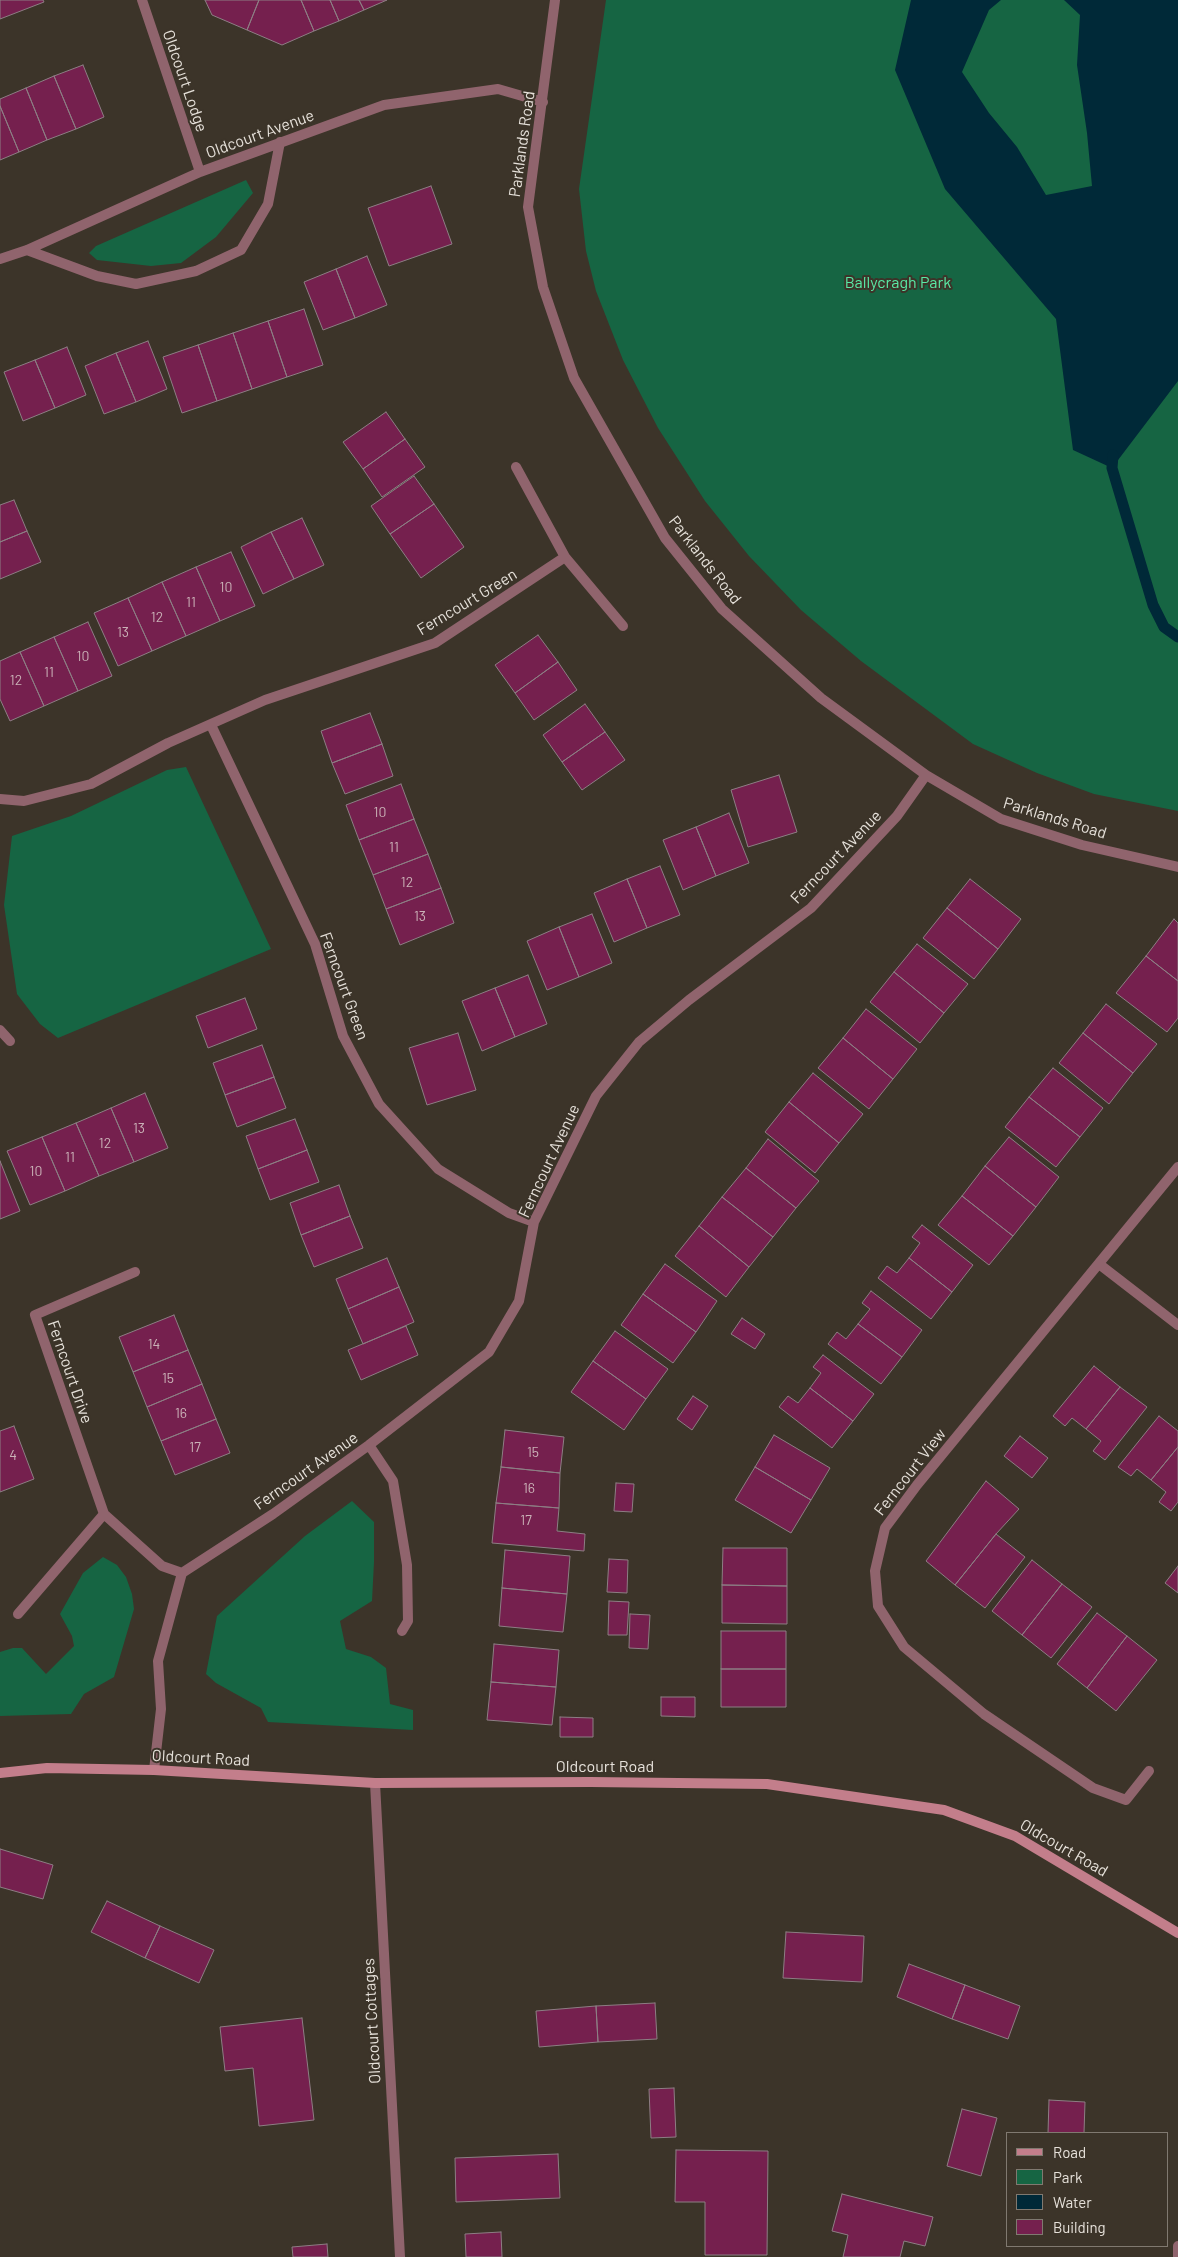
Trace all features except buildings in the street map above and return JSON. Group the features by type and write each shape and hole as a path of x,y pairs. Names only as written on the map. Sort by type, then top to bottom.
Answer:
{"street":[{"name":"Oldcourt Lodge","path":"142,0 200,172"},
{"name":"Parklands Road","path":"555,0 528,207 544,287 574,378 665,538 729,615 821,698 926,776 1001,819 1082,845 1178,867"},
{"name":"Oldcourt Avenue","path":"0,259 27,250 200,172 384,105 498,89 543,102"},
{"path":"27,250 97,276 136,284 196,271 241,250 268,204 280,142"},
{"path":"516,468 565,557 623,626"},
{"name":"Ferncourt Green","path":"0,799 24,801 91,784 168,743 265,700 435,643 565,557"},
{"name":"Ferncourt Green","path":"211,725 315,944 343,1036 379,1104 438,1169 509,1213 534,1222"},
{"name":"Ferncourt Avenue","path":"182,1573 273,1514 369,1445 490,1352 519,1301 534,1222 596,1096 639,1042 688,1000 811,908 897,816 926,776"},
{"path":"0,1030 10,1041"},
{"name":"Ferncourt View","path":"1148,1771 1126,1800 1093,1788 984,1714 904,1647 878,1606 875,1571 885,1528 917,1485 1178,1167"},
{"path":"1099,1264 1178,1325"},
{"name":"Ferncourt Drive","path":"135,1272 35,1315 104,1514 162,1566 182,1573"},
{"path":"369,1445 393,1481 407,1565 408,1621 402,1631"},
{"path":"18,1614 104,1514"},
{"path":"154,1770 161,1709 158,1661 182,1573"},
{"name":"Oldcourt Road","path":"0,1773 47,1768 154,1770 375,1783 590,1782 767,1784 944,1810 1015,1836 1178,1932"},
{"name":"Oldcourt Cottages","path":"375,1783 400,2257"},
{"path":"1178,2246 1178,2257"}],"green space":[{"name":"Ballycragh Park","path":"606,0 1178,0 1178,811 1094,794 1037,773 973,744 861,661 801,610 749,556 705,501 658,428 623,360 596,291 586,251 579,189"},
{"path":"246,180 253,193 216,237 181,263 151,266 97,260 89,253 96,246"},
{"path":"186,767 271,949 58,1038 40,1024 17,994 4,905 12,836 71,816 167,770"},
{"path":"352,1501 374,1522 374,1562 372,1601 340,1621 346,1649 371,1657 386,1668 390,1704 413,1710 413,1730 268,1722 261,1708 216,1683 206,1674 217,1616 305,1536"},
{"path":"103,1557 117,1565 126,1577 132,1594 134,1609 114,1677 84,1694 71,1714 0,1716 0,1652 13,1648 22,1648 46,1674 74,1646 72,1636 60,1614 83,1573"}],"water":[{"path":"911,0 1001,0 989,10 962,72 989,113 1017,147 1046,195 1092,186 1087,133 1077,65 1080,15 1064,0 1178,0 1178,381 1112,468 1073,450 1056,319 945,189 895,70"}],"waterway":[{"path":"1113,455 1112,468 1153,605 1164,627 1178,637"}]}
